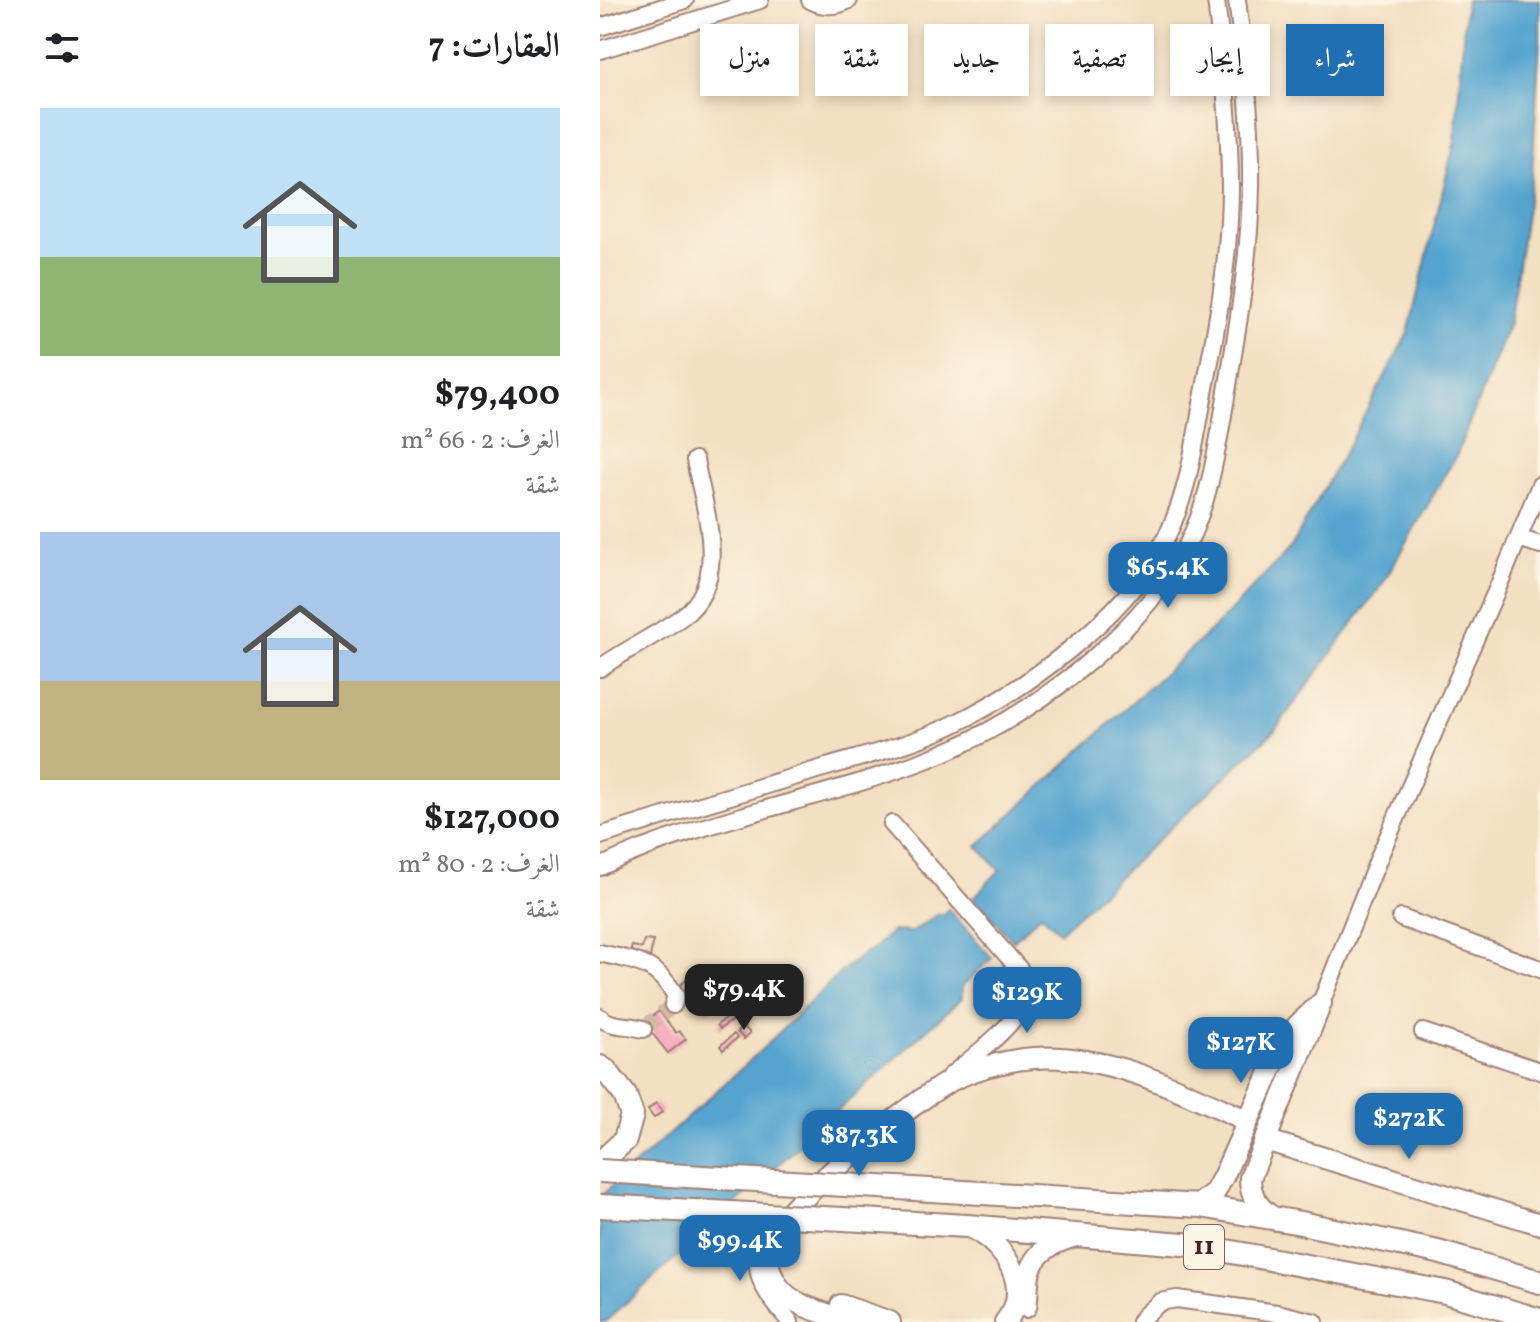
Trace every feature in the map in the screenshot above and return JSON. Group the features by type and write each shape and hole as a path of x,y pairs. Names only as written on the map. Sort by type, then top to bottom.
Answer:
{"highway":[{"path":"600,1067 625,1095 632,1115 625,1140 600,1163"},
{"name":"11","path":"600,1171 1197,1206 1438,1252 1540,1282"},
{"name":"11","path":"600,1206 967,1226 1195,1245 1445,1292 1540,1320"}],"main road":[{"path":"1197,1206 1215,1192 1224,1175 1282,1045 1321,1003"},
{"path":"1224,1175 1224,1186 1229,1190 1236,1193 1247,1186 1321,1003"},
{"path":"854,1322 787,1296 778,1287 769,1267 770,1240 774,1231 803,1198 864,1144 936,1089 993,1065 1054,1058 1129,1072 1248,1121"},
{"path":"1265,1140 1540,1224"},
{"path":"1250,1178 1250,1188 1260,1208 1276,1219"},
{"path":"967,1226 992,1241 1009,1264 1016,1291 1015,1305 1005,1322"},
{"path":"1020,1322 1026,1311 1030,1273 1036,1259 1047,1247 1076,1236"},
{"path":"769,1267 801,1293 890,1322"}],"street":[{"path":"600,27 685,0"},
{"path":"600,50 760,0"},
{"path":"810,0 823,5 849,0"},
{"path":"1216,0 1219,24"},
{"path":"1237,0 1240,24"},
{"path":"600,836 896,746 950,726 1042,671 1107,616 1138,583 1161,549 1179,510 1190,468 1216,328 1230,190 1225,96"},
{"path":"600,867 695,831 896,770 943,753 987,732 1023,711 1094,657 1157,593 1181,556 1202,511 1217,448 1247,252 1251,186 1247,96"},
{"path":"600,668 687,614 707,585 712,551 695,460"},
{"path":"1321,1003 1380,855 1540,485"},
{"path":"1518,538 1540,545"},
{"path":"892,824 1020,970 1026,983 1026,997 1021,1011 936,1089"},
{"path":"1401,918 1539,967"},
{"path":"600,953 653,967 676,996 673,1005"},
{"path":"600,1017 608,1024 633,1025 643,1029"},
{"path":"1423,1032 1540,1071"},
{"path":"769,1267 762,1261 758,1274 772,1301 790,1322"},
{"path":"1140,1322 1160,1302 1177,1299 1277,1313 1315,1322"}],"water":[{"path":"1466,0 1540,0 1540,38 1532,176 1509,323 1457,454 1383,583 1274,731 1060,932 1041,914 1013,941 973,898 1000,870 977,846 1221,621 1291,547 1408,333 1455,141"},
{"path":"948,909 992,958 962,986 962,998 605,1322 600,1322 600,1197 756,1055 841,972 893,931 912,932"}],"building":[{"path":"644,940 653,941 649,963 640,961 641,954 630,953 632,946 642,948"},
{"path":"686,980 693,987 686,993 679,986"},
{"path":"718,998 722,1002 708,1013 705,1009"},
{"path":"659,1011 676,1033 679,1031 686,1039 668,1053 644,1023"},
{"path":"732,1014 735,1018 720,1029 717,1025"},
{"path":"743,1026 750,1033 744,1039 737,1032"},
{"path":"734,1034 737,1038 723,1050 720,1046"},
{"path":"656,1103 663,1111 654,1118 648,1110"}],"tunnel":[{"path":"643,1029 673,1005"}]}
